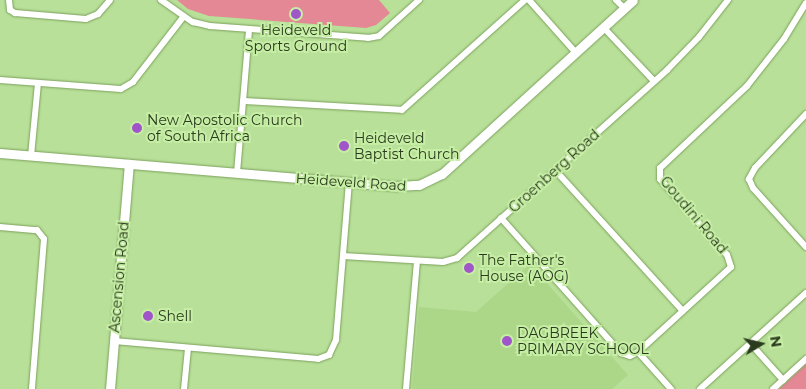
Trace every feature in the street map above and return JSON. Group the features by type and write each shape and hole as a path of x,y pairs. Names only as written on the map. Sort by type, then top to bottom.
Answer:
{"street":[{"path":"9,0 9,8 15,13 86,19 98,14 110,0"},
{"path":"161,0 184,16 210,26 374,38 419,0"},
{"path":"243,101 402,110 525,0"},
{"path":"529,0 576,53"},
{"path":"616,0 625,9"},
{"name":"Heideveld Road","path":"0,153 408,186 434,179 633,0"},
{"name":"Groenberg Road","path":"344,256 417,261 452,260 654,81 699,37 728,0"},
{"name":"Goudini Road","path":"638,352 727,272 731,264 660,179 659,171 751,81 784,39 806,2"},
{"path":"0,80 115,89 127,87 184,16"},
{"path":"604,28 654,81"},
{"path":"237,173 249,29"},
{"path":"32,156 38,83"},
{"path":"806,114 755,168 749,179 753,188 806,247"},
{"name":"Ascension Road","path":"110,389 129,164"},
{"path":"554,170 683,311"},
{"path":"114,341 326,357 336,344 349,182"},
{"path":"501,218 621,353 630,356 638,352 672,389"},
{"path":"0,227 34,229 42,233 44,242 32,389"},
{"path":"406,389 417,261"},
{"path":"700,389 806,292"},
{"path":"750,343 783,380"},
{"path":"184,389 188,348"},
{"path":"773,389 806,359"}],"shaded area":[{"name":"Heideveld Sports Ground","path":"177,0 379,0 390,13 376,25 366,28 209,16 188,9"},
{"name":"DAGBREEK PRIMARY SCHOOL","path":"530,264 628,375 612,389 412,389 419,307 476,312"},
{"path":"806,364 806,389 779,389"}],"place":[{"name":"Heideveld Sports Ground","path":"296,14"},
{"name":"New Apostolic Church of South Africa","path":"137,128"},
{"name":"Heideveld Baptist Church","path":"344,146"},
{"name":"The Father's House (AOG)","path":"469,268"},
{"name":"Shell","path":"148,316"},
{"name":"DAGBREEK PRIMARY SCHOOL","path":"507,341"}]}
